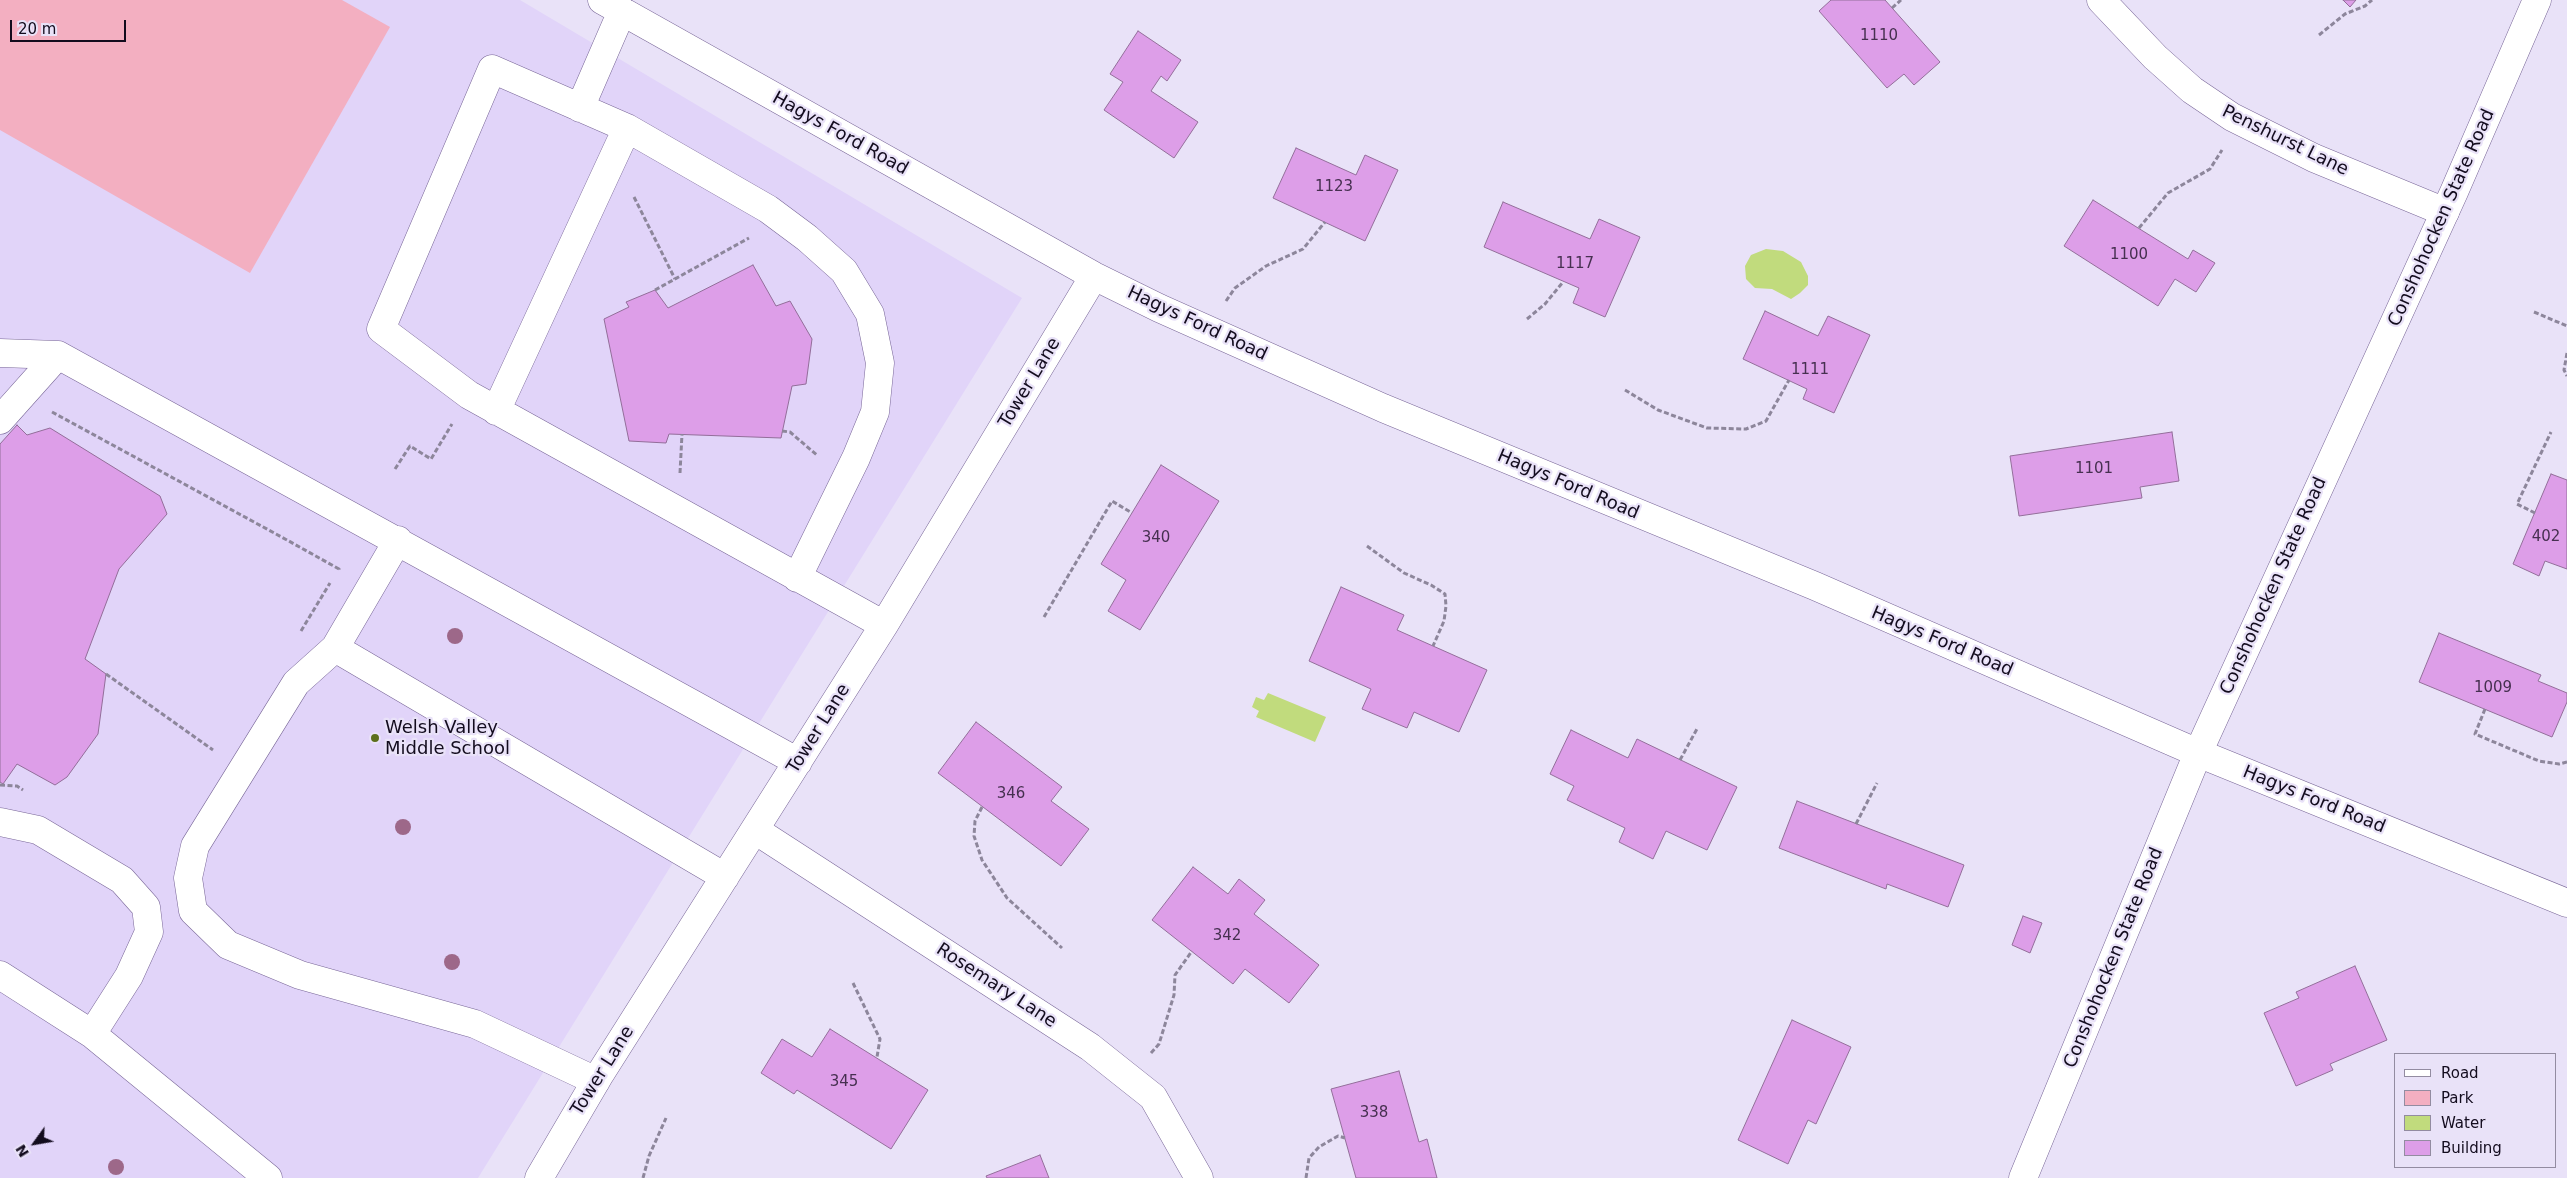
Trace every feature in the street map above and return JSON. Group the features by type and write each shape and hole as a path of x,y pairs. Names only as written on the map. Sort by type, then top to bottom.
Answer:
{"street":[{"name":"Penshurst Lane","path":"2101,0 2155,57 2192,90 2240,122 2314,158 2445,212"},
{"name":"Conshohocken State Road","path":"2023,1178 2198,753 2445,212 2537,0"},
{"path":"580,108 612,6"},
{"name":"Hagys Ford Road","path":"612,6 1094,276 1205,329 1383,408 1815,586 2198,753 2567,903"},
{"path":"798,578 843,486 876,412 880,362 870,314 844,271 807,238 782,219 627,128 492,69 381,330 469,395 496,411 798,578 884,625"},
{"path":"496,411 627,128"},
{"name":"Tower Lane","path":"539,1178 596,1081 884,625 1094,276"},
{"path":"0,353 58,355 398,540 798,762"},
{"path":"0,420 58,355"},
{"path":"398,540 335,648 296,683 195,846 188,878 193,911 228,945 237,949 300,975 475,1024 596,1081"},
{"path":"335,648 725,877"},
{"path":"0,822 38,830 122,880 146,907 149,932 129,976 92,1034"},
{"name":"Rosemary Lane","path":"755,830 1090,1047 1153,1097 1199,1178"},
{"path":"0,976 92,1034 268,1178"}],"path":[{"path":"1892,8 1901,0"},
{"path":"2319,35 2344,14 2365,6 2372,0"},
{"path":"2139,228 2168,193 2210,168 2240,122"},
{"path":"613,159 675,279"},
{"path":"655,290 782,219"},
{"path":"1205,329 1235,288 1266,266 1303,249 1325,222"},
{"path":"1527,319 1545,304 1563,282"},
{"path":"2534,312 2567,326"},
{"path":"2567,352 2564,370 2567,376"},
{"path":"1625,390 1658,410 1707,428 1746,429 1766,421 1789,380"},
{"path":"22,395 339,569 298,634"},
{"path":"395,469 410,446 431,459 469,395"},
{"path":"782,431 790,432 818,456 843,486"},
{"path":"2535,513 2517,504 2551,432"},
{"path":"1044,617 1112,501 1132,513"},
{"path":"1367,546 1404,573 1431,585 1445,594 1444,621 1433,646"},
{"path":"106,674 215,751"},
{"path":"2485,709 2475,734 2539,761 2559,764 2567,762"},
{"path":"1680,760 1698,727"},
{"path":"1856,824 1877,783"},
{"path":"982,806 974,821 974,836 982,860 1007,898 1062,948"},
{"path":"1129,1078 1159,1044 1174,995 1175,975 1192,951"},
{"path":"853,983 880,1039 877,1057"},
{"path":"643,1178 649,1156 666,1118"},
{"path":"1306,1178 1309,1158 1319,1147 1338,1136 1345,1138"}],"shaded area":[{"name":"Welsh Valley Middle School","path":"0,0 520,0 1022,298 478,1178 0,1178"}],"green space":[{"path":"0,0 342,0 390,27 250,273 0,130"}],"water":[{"path":"1766,249 1783,251 1801,262 1808,276 1808,285 1791,299 1772,289 1755,288 1746,279 1745,266 1751,255"},
{"path":"1268,693 1326,717 1315,742 1256,717 1259,711 1252,707 1256,697 1264,700"}],"building":[{"path":"1831,0 1885,0 1940,62 1914,85 1904,74 1887,88 1819,11"},
{"path":"2343,0 2356,0 2350,7"},
{"path":"1138,31 1181,60 1167,81 1161,76 1151,91 1198,122 1174,158 1104,110 1123,82 1110,74"},
{"path":"1296,148 1356,175 1365,155 1398,170 1365,241 1273,198"},
{"path":"2093,200 2188,259 2193,250 2215,263 2196,292 2175,279 2158,306 2064,246"},
{"path":"1503,202 1590,239 1599,219 1640,237 1605,317 1573,303 1579,288 1484,247"},
{"path":"753,265 776,306 790,301 812,339 806,384 792,386 781,438 669,434 666,443 629,441 604,319 629,307 626,302 655,290 668,308"},
{"path":"1765,311 1818,336 1828,316 1870,335 1834,413 1803,399 1807,389 1743,359"},
{"path":"17,425 27,435 50,428 160,496 167,514 119,569 85,659 106,674 98,734 67,777 55,785 17,764 3,784 0,782 0,444"},
{"path":"2172,432 2179,481 2140,487 2142,498 2019,516 2010,456"},
{"path":"1161,465 1219,501 1140,630 1108,611 1126,580 1101,564"},
{"path":"2551,474 2567,480 2567,569 2545,561 2539,576 2513,564"},
{"path":"1341,587 1404,615 1397,630 1487,670 1459,732 1414,712 1407,728 1362,709 1371,689 1309,661"},
{"path":"2439,633 2541,675 2538,681 2567,693 2567,702 2552,737 2419,682"},
{"path":"976,722 1062,787 1051,801 1089,829 1061,866 938,773"},
{"path":"1571,730 1628,758 1637,739 1737,787 1707,850 1666,831 1653,859 1619,842 1625,828 1567,800 1574,786 1550,774"},
{"path":"1797,801 1964,865 1948,907 1887,884 1886,889 1779,848"},
{"path":"1193,867 1228,894 1239,879 1265,900 1254,914 1319,965 1289,1003 1245,969 1233,984 1152,920"},
{"path":"2023,916 2042,923 2030,953 2012,945"},
{"path":"2355,966 2387,1040 2330,1064 2333,1070 2296,1086 2264,1013 2299,998 2296,992"},
{"path":"1792,1020 1851,1047 1816,1124 1808,1120 1788,1164 1738,1140"},
{"path":"830,1029 928,1090 891,1149 797,1090 794,1094 761,1073 782,1039 812,1057"},
{"path":"1399,1071 1419,1142 1427,1139 1437,1178 1356,1178 1331,1089"},
{"path":"1040,1155 1049,1178 987,1178 986,1176"}],"place":[{"name":"Welsh Valley Middle School","path":"375,738"}]}
